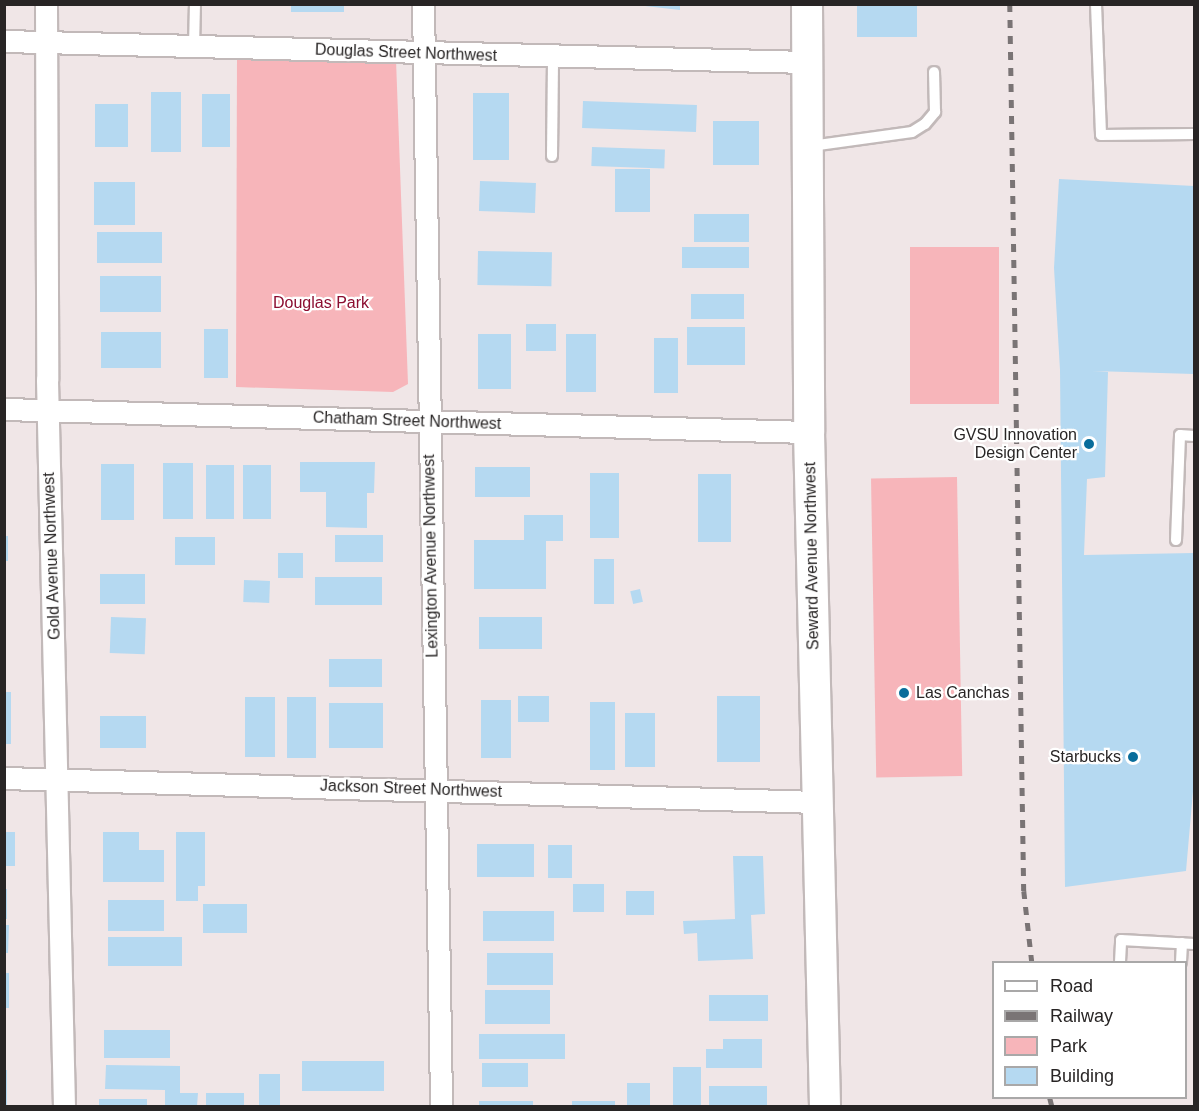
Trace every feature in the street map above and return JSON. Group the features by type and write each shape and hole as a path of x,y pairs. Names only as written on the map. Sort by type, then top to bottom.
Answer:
{"street":[{"name":"Gold Avenue Northwest","path":"46,4 48,411 64,1107"},
{"name":"Lexington Avenue Northwest","path":"423,4 434,789 441,1107"},
{"name":"Seward Avenue Northwest","path":"807,4 809,432 825,1107"},
{"name":"Douglas Street Northwest","path":"4,40 424,54 807,62"},
{"name":"Chatham Street Northwest","path":"4,409 809,432"},
{"name":"Jackson Street Northwest","path":"4,778 818,802"}],"lane":[{"path":"195,4 195,47"},
{"path":"1096,4 1101,135 1194,134"},
{"path":"552,156 553,57"},
{"path":"808,146 912,132 925,124 935,112 934,72"},
{"path":"1176,540 1180,435 1194,436"},
{"path":"1120,961 1121,940 1194,944"},
{"path":"1181,961 1182,943"}],"green space":[{"name":"Douglas Park","path":"237,54 396,60 408,384 393,392 236,387"},
{"path":"910,247 999,247 999,404 910,404"},
{"path":"957,477 962,776 876,777 871,479"}],"building":[{"path":"291,4 344,4 344,12 291,12"},
{"path":"645,4 680,4 680,10 645,6"},
{"path":"857,4 917,4 917,37 857,37"},
{"path":"151,92 181,92 181,152 151,152"},
{"path":"473,93 509,93 509,160 473,160"},
{"path":"202,94 230,94 230,147 202,147"},
{"path":"583,101 697,105 696,132 582,128"},
{"path":"95,104 128,104 128,147 95,147"},
{"path":"713,121 759,121 759,165 713,165"},
{"path":"592,147 665,150 664,169 591,166"},
{"path":"615,169 650,169 650,212 615,212"},
{"path":"1059,179 1194,186 1194,374 1093,371 1108,372 1105,477 1087,479 1084,555 1194,553 1194,780 1186,871 1065,887 1060,370 1054,268"},
{"path":"480,181 536,183 535,213 479,211"},
{"path":"94,182 135,182 135,225 94,225"},
{"path":"694,214 749,214 749,242 694,242"},
{"path":"97,232 162,232 162,263 97,263"},
{"path":"682,247 749,247 749,268 682,268"},
{"path":"478,251 552,252 551,286 477,285"},
{"path":"100,276 161,276 161,312 100,312"},
{"path":"691,294 744,294 744,319 691,319"},
{"path":"526,324 556,324 556,351 526,351"},
{"path":"687,327 745,327 745,365 687,365"},
{"path":"204,329 228,329 228,378 204,378"},
{"path":"101,332 161,332 161,368 101,368"},
{"path":"478,334 511,334 511,389 478,389"},
{"path":"566,334 596,334 596,392 566,392"},
{"path":"654,338 678,338 678,393 654,393"},
{"path":"300,462 375,462 374,493 367,493 367,528 326,527 326,492 300,492"},
{"path":"163,463 193,463 193,519 163,519"},
{"path":"101,464 134,464 134,520 101,520"},
{"path":"206,465 234,465 234,519 206,519"},
{"path":"243,465 271,465 271,519 243,519"},
{"path":"475,467 530,467 530,497 475,497"},
{"path":"590,473 619,473 619,538 590,538"},
{"path":"698,474 731,474 731,542 698,542"},
{"path":"524,515 563,515 563,541 546,541 546,589 474,589 474,540 524,540"},
{"path":"335,535 383,535 383,562 335,562"},
{"path":"4,536 8,536 8,561 4,561"},
{"path":"175,537 215,537 215,565 175,565"},
{"path":"278,553 303,553 303,578 278,578"},
{"path":"594,559 614,559 614,604 594,604"},
{"path":"100,574 145,574 145,604 100,604"},
{"path":"315,577 382,577 382,605 315,605"},
{"path":"244,580 270,581 269,603 243,602"},
{"path":"640,589 643,602 633,604 630,591"},
{"path":"111,617 146,618 145,654 110,653"},
{"path":"479,617 542,617 542,649 479,649"},
{"path":"329,659 382,659 382,687 329,687"},
{"path":"4,692 11,692 11,744 4,744"},
{"path":"518,696 549,696 549,722 518,722"},
{"path":"717,696 760,696 760,762 717,762"},
{"path":"245,697 275,697 275,757 245,757"},
{"path":"287,697 316,697 316,758 287,758"},
{"path":"481,700 511,700 511,758 481,758"},
{"path":"590,702 615,702 615,770 590,770"},
{"path":"329,703 383,703 383,748 329,748"},
{"path":"625,713 655,713 655,767 625,767"},
{"path":"100,716 146,716 146,748 100,748"},
{"path":"4,832 15,832 15,866 4,866"},
{"path":"103,832 139,832 139,850 164,850 164,882 103,882"},
{"path":"176,832 205,832 205,886 198,886 198,901 176,901"},
{"path":"477,844 534,844 534,877 477,877"},
{"path":"548,845 572,845 572,878 548,878"},
{"path":"733,856 763,856 765,914 751,915 753,959 698,961 697,933 684,934 683,921 735,919"},
{"path":"573,884 604,884 604,912 573,912"},
{"path":"4,889 7,889 7,919 4,919"},
{"path":"626,891 654,891 654,915 626,915"},
{"path":"108,900 164,900 164,931 108,931"},
{"path":"203,904 247,904 247,933 203,933"},
{"path":"483,911 554,911 554,941 483,941"},
{"path":"4,925 9,925 8,953 4,953"},
{"path":"108,937 182,937 182,966 108,966"},
{"path":"487,953 553,953 553,985 487,985"},
{"path":"4,973 9,973 9,1008 4,1008"},
{"path":"485,990 550,990 550,1024 485,1024"},
{"path":"709,995 768,995 768,1021 709,1021"},
{"path":"104,1030 170,1030 170,1058 104,1058"},
{"path":"479,1034 565,1034 565,1059 479,1059"},
{"path":"723,1039 762,1039 762,1068 706,1068 706,1049 723,1049"},
{"path":"302,1061 384,1061 384,1091 302,1091"},
{"path":"482,1063 528,1063 528,1087 482,1087"},
{"path":"106,1065 180,1066 180,1093 198,1093 197,1106 165,1106 165,1090 105,1089"},
{"path":"673,1067 701,1067 701,1106 673,1106"},
{"path":"4,1070 7,1070 7,1106 4,1106"},
{"path":"259,1074 280,1074 280,1106 259,1106"},
{"path":"627,1083 650,1083 650,1106 627,1106"},
{"path":"709,1086 767,1086 767,1106 709,1106"},
{"path":"206,1093 244,1093 244,1106 206,1106"},
{"path":"99,1099 147,1099 147,1106 99,1106"},
{"path":"479,1101 533,1101 533,1106 479,1106"},
{"path":"572,1101 615,1101 615,1106 572,1106"}],"railway":[{"path":"1010,4 1024,891 1032,961"},
{"path":"1050,1099 1052,1106"}],"place":[{"name":"GVSU Innovation Design Center","path":"1089,444"},
{"name":"Las Canchas","path":"904,693"},
{"name":"Starbucks","path":"1133,757"}]}
